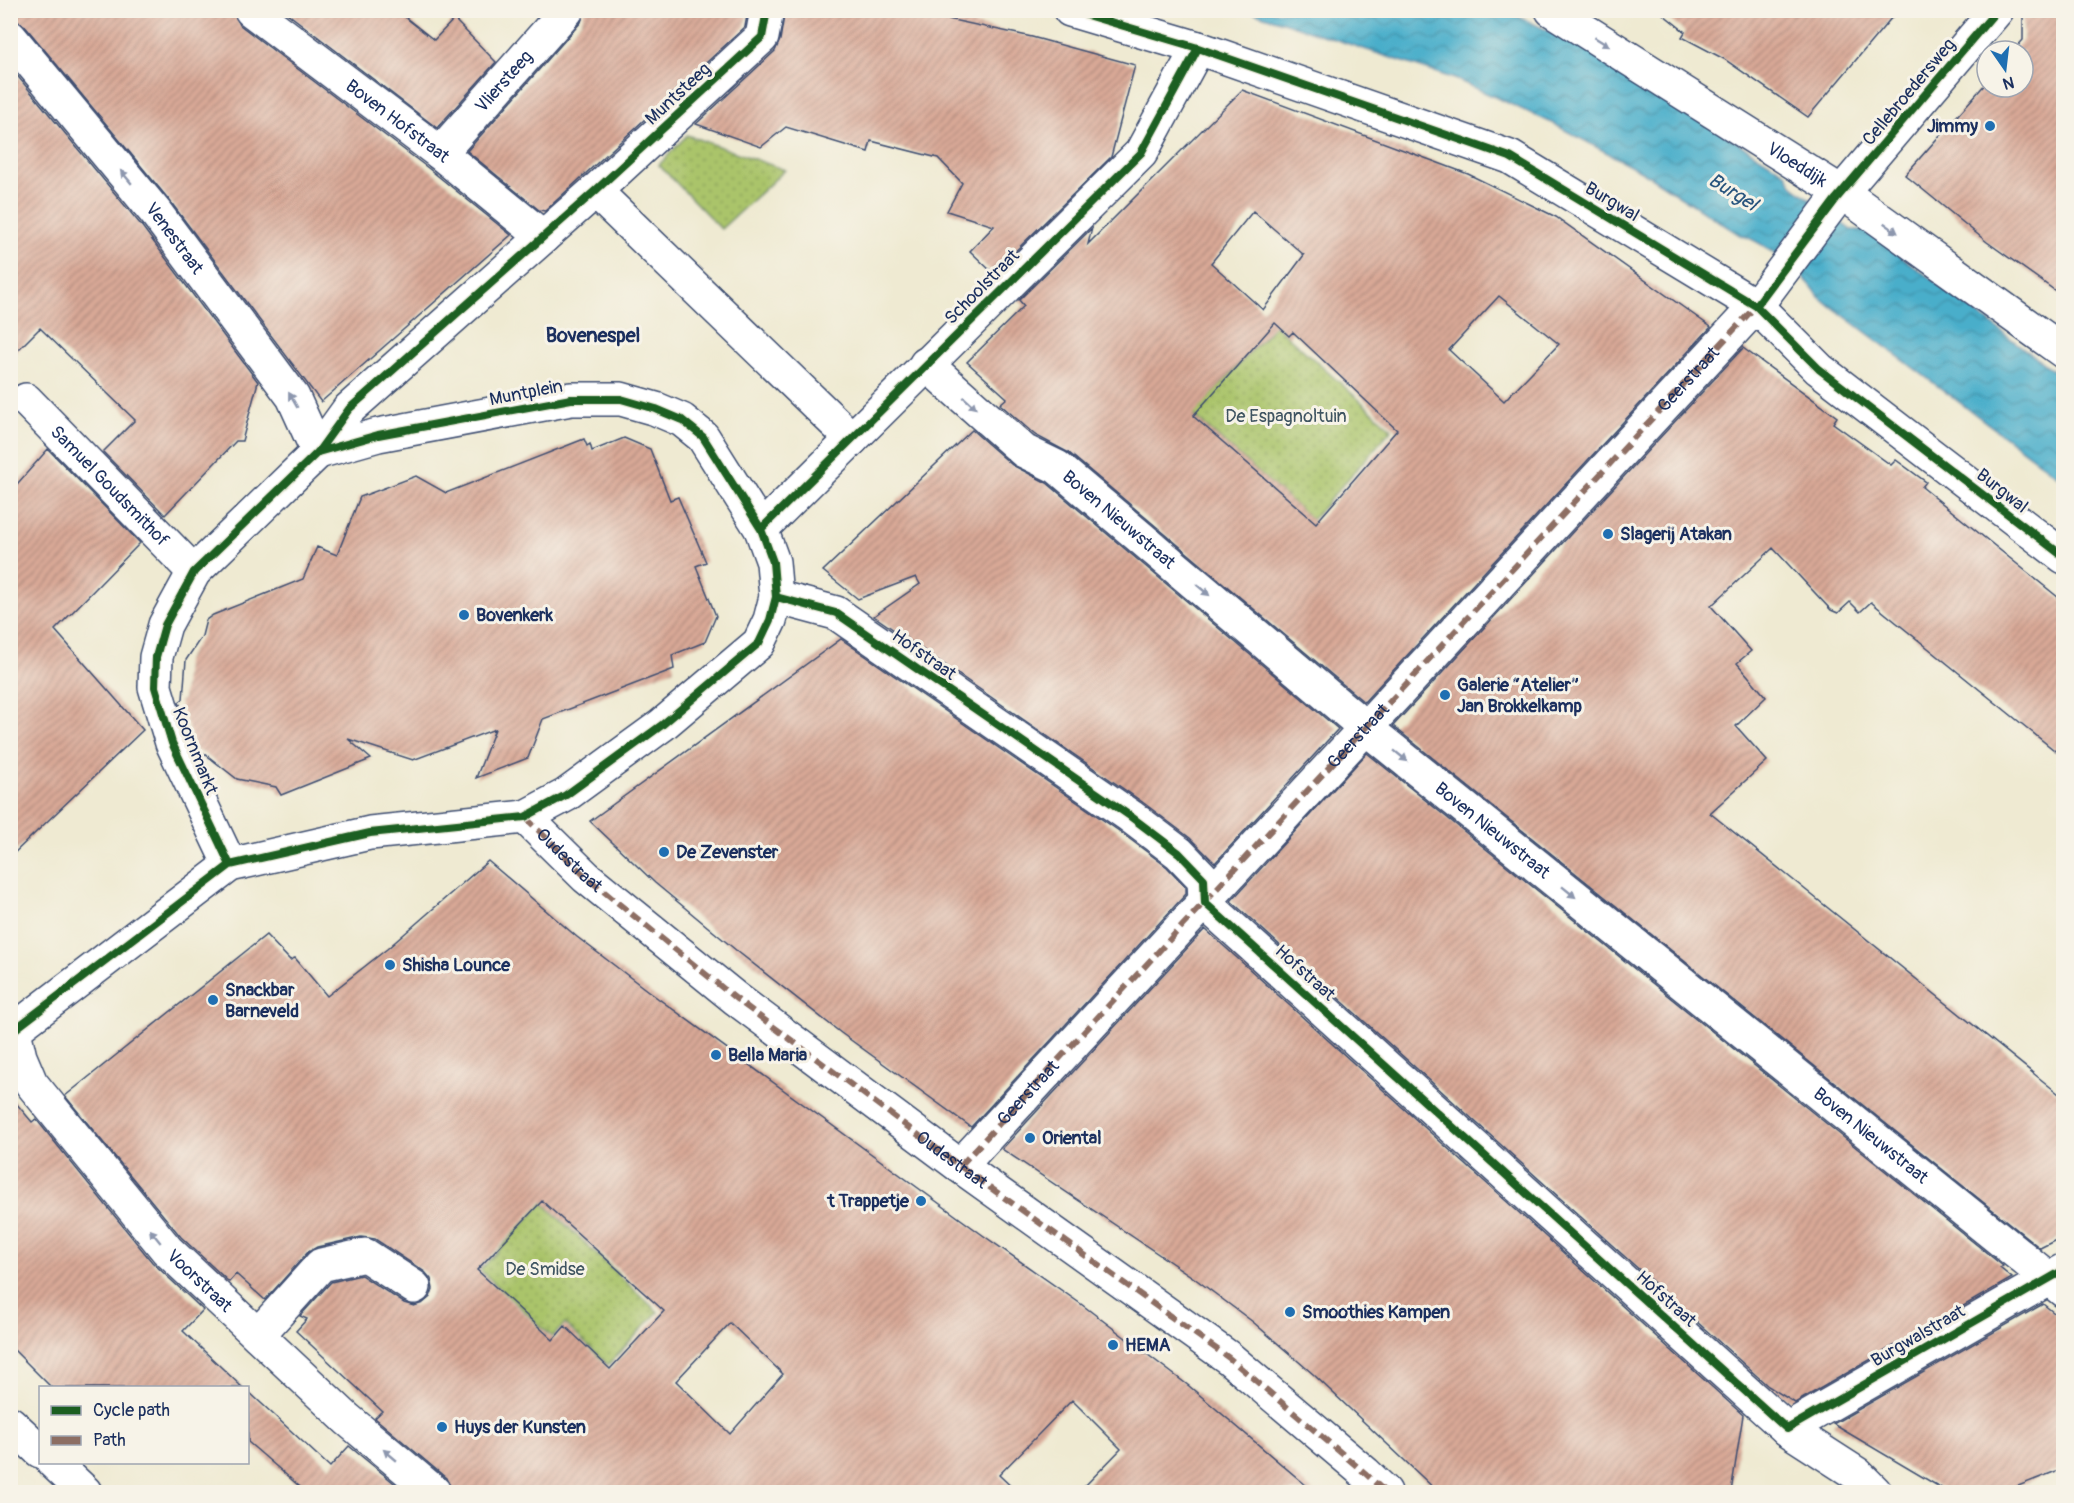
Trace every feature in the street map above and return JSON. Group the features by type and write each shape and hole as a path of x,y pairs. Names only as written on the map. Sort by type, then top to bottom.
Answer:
{"street":[{"name":"Boven Hofstraat","path":"251,10 440,153 543,237"},
{"name":"Vliersteeg","path":"440,153 567,10"},
{"name":"Muntsteeg","path":"594,191 762,37 767,10"},
{"name":"Burgwal","path":"1070,10 1198,48 1510,157 1766,294 1819,369 2064,557"},
{"name":"Vloeddijk","path":"1552,10 1840,196 2064,352"},
{"name":"Cellebroedersweg","path":"1766,294 1840,196 1997,10"},
{"name":"Venestraat","path":"10,37 156,213 293,397 318,452"},
{"name":"Schoolstraat","path":"761,529 1141,153 1198,48"},
{"path":"318,452 349,409 594,191 852,438"},
{"name":"Geerstraat","path":"960,1166 1367,729 1766,294"},
{"name":"Boven Nieuwstraat","path":"926,364 1024,451 1057,467 1367,729 2058,1280"},
{"name":"Muntplein","path":"318,452 378,435 571,399 621,399 656,409 682,420 703,437 761,529 773,562 776,597 770,620 759,643 603,770 566,795 525,817"},
{"name":"Samuel Goudsmithof","path":"26,400 194,572"},
{"name":"Koornmarkt","path":"230,865 172,743 155,687 156,657 165,625 194,572 318,452"},
{"name":"Hofstraat","path":"776,597 836,613 1130,816 1179,853 1204,879 1205,903 1787,1429 1857,1474 1875,1492"},
{"path":"12,1031 230,865 370,833 525,817"},
{"name":"Oudestraat","path":"525,817 586,877 735,998 960,1166 1229,1358 1385,1492"},
{"name":"Voorstraat","path":"12,1031 31,1083 167,1250 347,1419 434,1492"},
{"path":"258,1335 321,1265 365,1255 414,1287"},
{"name":"Burgwalstraat","path":"1787,1429 2058,1280"},
{"path":"10,1423 39,1450"},
{"path":"55,1464 85,1492"}],"green space":[{"path":"687,135 785,170 721,229 659,165"},
{"name":"De Espagnoltuin","path":"1275,325 1392,429 1312,520 1193,415"},
{"name":"De Smidse","path":"543,1203 658,1312 608,1365 565,1324 552,1337 480,1270"}],"water":[{"name":"Burgel","path":"1249,11 1507,11 1597,54 1786,173 1793,186 1851,230 1866,230 2063,378 2063,480 1819,297 1805,279 1784,260 1761,244 1740,235 1643,172 1550,122 1455,79"}],"building":[{"path":"10,10 233,10 240,25 428,168 511,235 321,402 170,201 24,25 10,19"},
{"path":"283,10 396,10 434,40 454,19 496,62 437,128"},
{"path":"585,10 748,10 745,27 545,211 539,210 467,151 581,22"},
{"path":"785,10 906,10 1032,37 1135,65 1111,157 993,273 970,251 994,226 947,211 962,183 938,158 871,141 868,152 786,127 761,147 696,124 775,51 780,40"},
{"path":"1658,10 1898,10 1808,117 1724,59 1682,37 1685,32"},
{"path":"2023,10 2064,10 2064,297 1987,242 1905,175 1975,96 1975,99 2035,99 2035,39 2023,39"},
{"path":"10,67 141,225 258,382 242,441 236,441 165,515 103,452 135,420 40,328 10,358"},
{"path":"1242,90 1468,174 1556,217 1711,327 1364,702 1069,453 1035,435 1000,404 1007,398 967,362 1024,306 1019,300 1092,228 1088,244","holes":["1253,211 1304,255 1263,310 1211,263","1499,296 1559,344 1504,401 1449,350","1275,323 1289,336 1293,332 1397,430 1316,523 1193,416"]},
{"path":"1743,348 1837,417 1833,423 1891,465 1896,460 1926,482 1922,487 2064,602 2064,758 1871,602 1860,612 1850,602 1838,613 1831,610 1773,548 1711,606 1751,651 1737,663 1766,697 1736,726 1767,761 1710,813 2064,1098 2064,1236 2040,1248 1393,726"},
{"path":"972,430 1012,465 1047,483 1338,729 1215,863 1190,838 1141,801 874,616 920,584 916,577 858,599 823,571"},
{"name":"Bovenkerk","path":"624,438 650,449 670,500 678,497 706,562 696,566 716,616 705,642 672,655 674,669 543,719 528,758 476,778 495,729 413,760 348,739 371,759 281,795 276,787 237,779 205,754 196,750 179,702 183,699 186,660 202,636 206,620 213,615 303,579 317,547 337,555 360,497 416,476 446,493 584,439 587,446 590,444 592,451"},
{"path":"48,449 140,543 55,630 143,730 10,857 10,492"},
{"path":"841,639 1119,831 1167,867 1186,887 1186,894 971,1127 841,1033 737,951 655,883 590,821"},
{"path":"1367,753 2003,1266 2000,1268 2012,1278 1795,1403 1768,1386 1231,901"},
{"path":"488,861 577,937 652,994 1081,1304 1189,1386 1314,1492 1079,1492 1121,1449 1072,1400 999,1475 1017,1492 452,1492 446,1478 375,1418 382,1411 296,1331 307,1319 300,1316 331,1282 361,1275 404,1303 414,1306 430,1297 433,1289 431,1279 425,1272 375,1239 361,1237 317,1247 308,1252 265,1300 236,1274 229,1282 181,1237 65,1096 266,935 290,960 295,958 327,996 387,949","holes":["542,1201 664,1311 610,1369 565,1326 553,1340 477,1270","730,1323 783,1374 730,1434 676,1381"]},
{"path":"1205,929 1743,1415 1731,1492 1438,1492 1313,1374 1253,1322 1194,1278 1002,1149"},
{"path":"10,1096 32,1122 36,1119 152,1262 203,1310 183,1331 241,1386 50,1386 10,1346"},
{"path":"2043,1304 2064,1321 2064,1468 2003,1492 1948,1492 1833,1424"},
{"path":"249,1392 330,1467 349,1446 405,1492 306,1492 249,1443"}],"marked path":[{"path":"960,1166 1756,306"},
{"path":"525,817 586,877 735,998 960,1166 1229,1358 1385,1492"}],"cycle path":[{"path":"230,865 172,743 155,687 156,657 165,625 194,572 318,452 349,409 595,191 762,37 767,10"},
{"path":"1070,10 1198,48 1510,157 1756,306 1819,369 2064,557"},
{"path":"1756,306 1836,199 1997,10"},
{"path":"761,529 1141,153 1198,48"},
{"path":"10,1033 230,865 370,833 525,817 566,795 662,725 759,643 770,620 776,597 773,562 761,529 703,437 682,420 656,409 621,399 571,399 378,435 318,452"},
{"path":"776,597 836,613 1130,816 1179,853 1204,879 1205,903 1787,1429 2064,1270"}],"place":[{"name":"Jimmy","path":"1990,126"},
{"name":"Slagerij Atakan","path":"1608,534"},
{"name":"Bovenkerk","path":"464,615"},
{"name":"Galerie “Atelier” Jan Brokkelkamp","path":"1445,695"},
{"name":"De Zevenster","path":"664,852"},
{"name":"Shisha Lounce","path":"390,965"},
{"name":"Snackbar Barneveld","path":"213,1000"},
{"name":"Bella Maria","path":"716,1055"},
{"name":"Oriental","path":"1030,1138"},
{"name":"t Trappetje","path":"921,1201"},
{"name":"Smoothies Kampen","path":"1290,1312"},
{"name":"HEMA","path":"1113,1345"},
{"name":"Huys der Kunsten","path":"442,1427"}],"district":[{"name":"Bovenespel","path":"593,335"}]}
